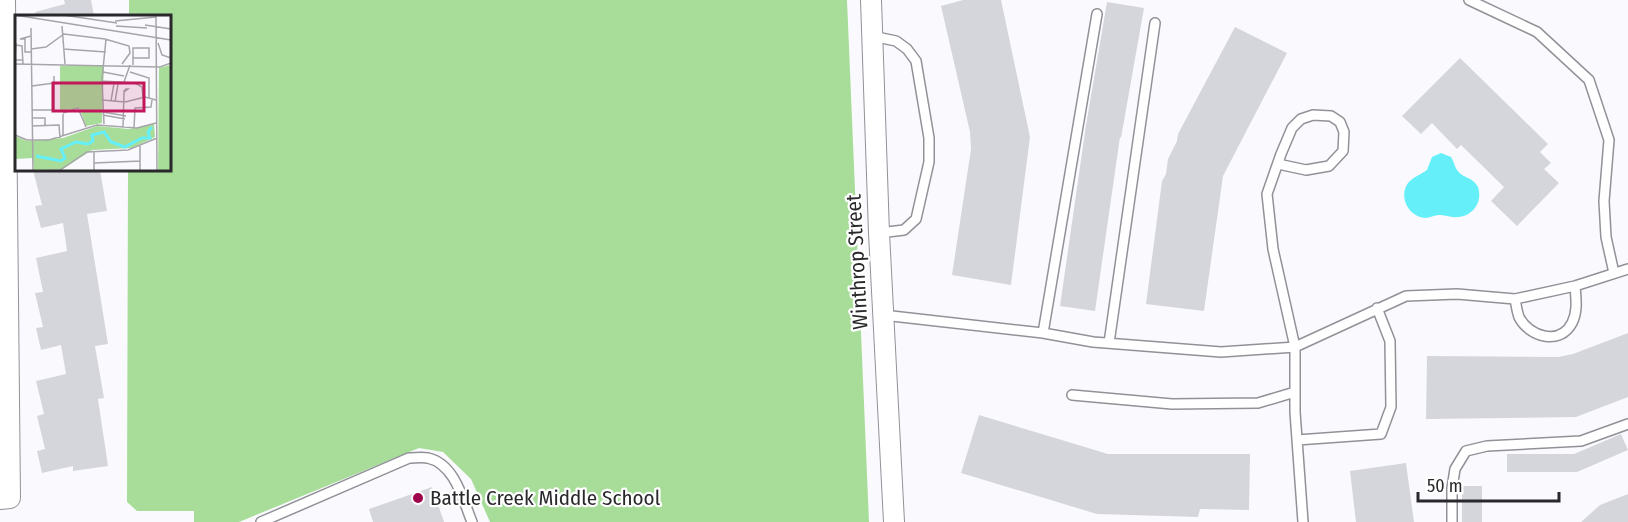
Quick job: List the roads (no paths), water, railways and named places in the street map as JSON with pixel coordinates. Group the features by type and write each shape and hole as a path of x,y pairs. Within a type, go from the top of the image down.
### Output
{"street":[{"name":"Winthrop Street","path":"871,0 879,233 894,522"},
{"path":"3,8 5,499"}],"lane":[{"path":"1469,0 1537,32 1588,80 1609,140 1604,201 1606,237 1614,273"},
{"path":"1043,333 1097,14"},
{"path":"1109,343 1155,22"},
{"path":"872,36 896,41 907,49 916,61 929,138 929,162 916,219 904,230 879,233"},
{"path":"1278,164 1306,170 1329,166 1343,151 1344,132 1340,122 1331,116 1313,115 1301,119 1292,128 1278,164 1267,194 1273,249 1294,347 1296,440 1303,522"},
{"path":"883,315 1043,333 1093,342 1221,352 1294,347 1406,296 1457,294 1515,299 1575,286 1628,269"},
{"path":"1515,299 1519,317 1529,331 1546,337 1563,333 1571,325 1577,302 1575,286"},
{"path":"1296,440 1381,434 1391,406 1390,341 1377,308"},
{"path":"1072,395 1172,404 1215,404 1258,403 1294,392"},
{"path":"1452,522 1452,488 1455,469 1466,451 1487,446 1581,441 1628,424"},
{"path":"261,522 409,458 427,458 440,463 454,479 472,522"}],"water":[{"path":"1441,153 1451,157 1459,173 1476,184 1479,193 1478,203 1472,211 1463,216 1419,217 1407,205 1405,188 1410,181 1427,170 1432,157"}],"place":[{"name":"Battle Creek Middle School","path":"418,498"}]}
